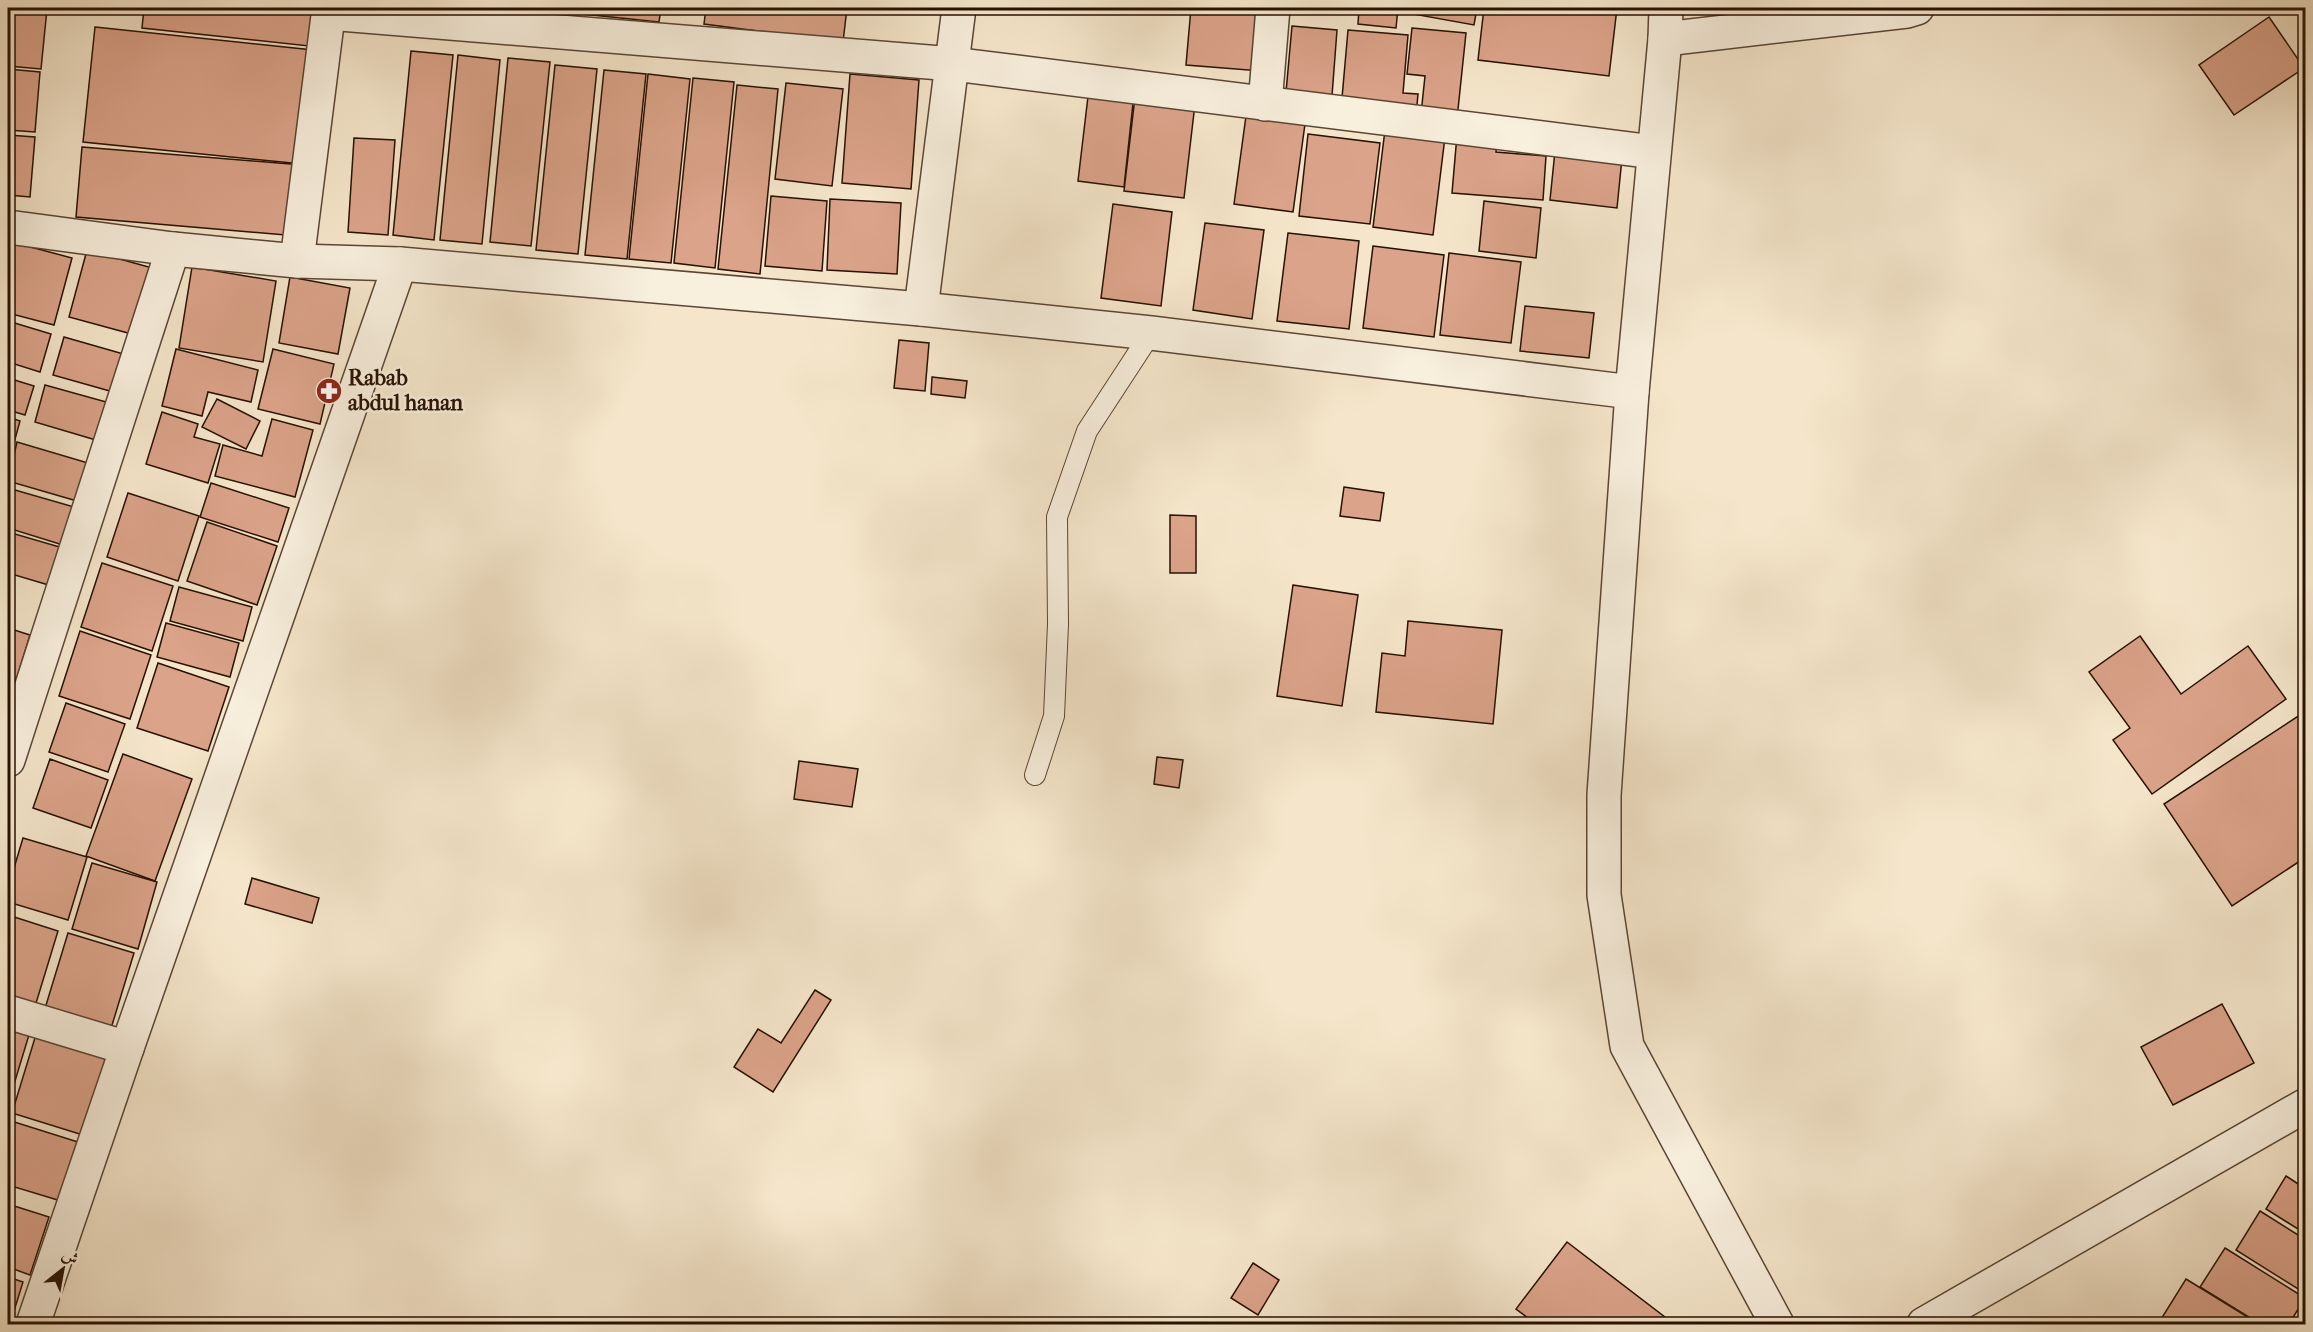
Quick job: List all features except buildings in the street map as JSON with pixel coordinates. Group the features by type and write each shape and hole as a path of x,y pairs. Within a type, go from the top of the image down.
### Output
{"street":[{"path":"921,309 959,8"},
{"path":"1266,104 1273,8"},
{"path":"1666,8 1632,392 1604,795 1604,895 1627,1046 1777,1324"},
{"path":"1665,39 1910,9"},
{"path":"297,261 329,10 952,64 1654,152"},
{"path":"8,227 173,249 297,261 400,264 921,309 1150,333 1632,392"},
{"path":"8,760 173,249"},
{"path":"33,1324 126,1048 400,264"},
{"path":"8,1012 126,1048"},
{"path":"1924,1324 2306,1105"}],"lane":[{"path":"1035,775 1054,716 1058,624 1057,517 1087,431 1150,333"}],"place":[{"name":"Rabab abdul hanan","path":"329,391"}]}
